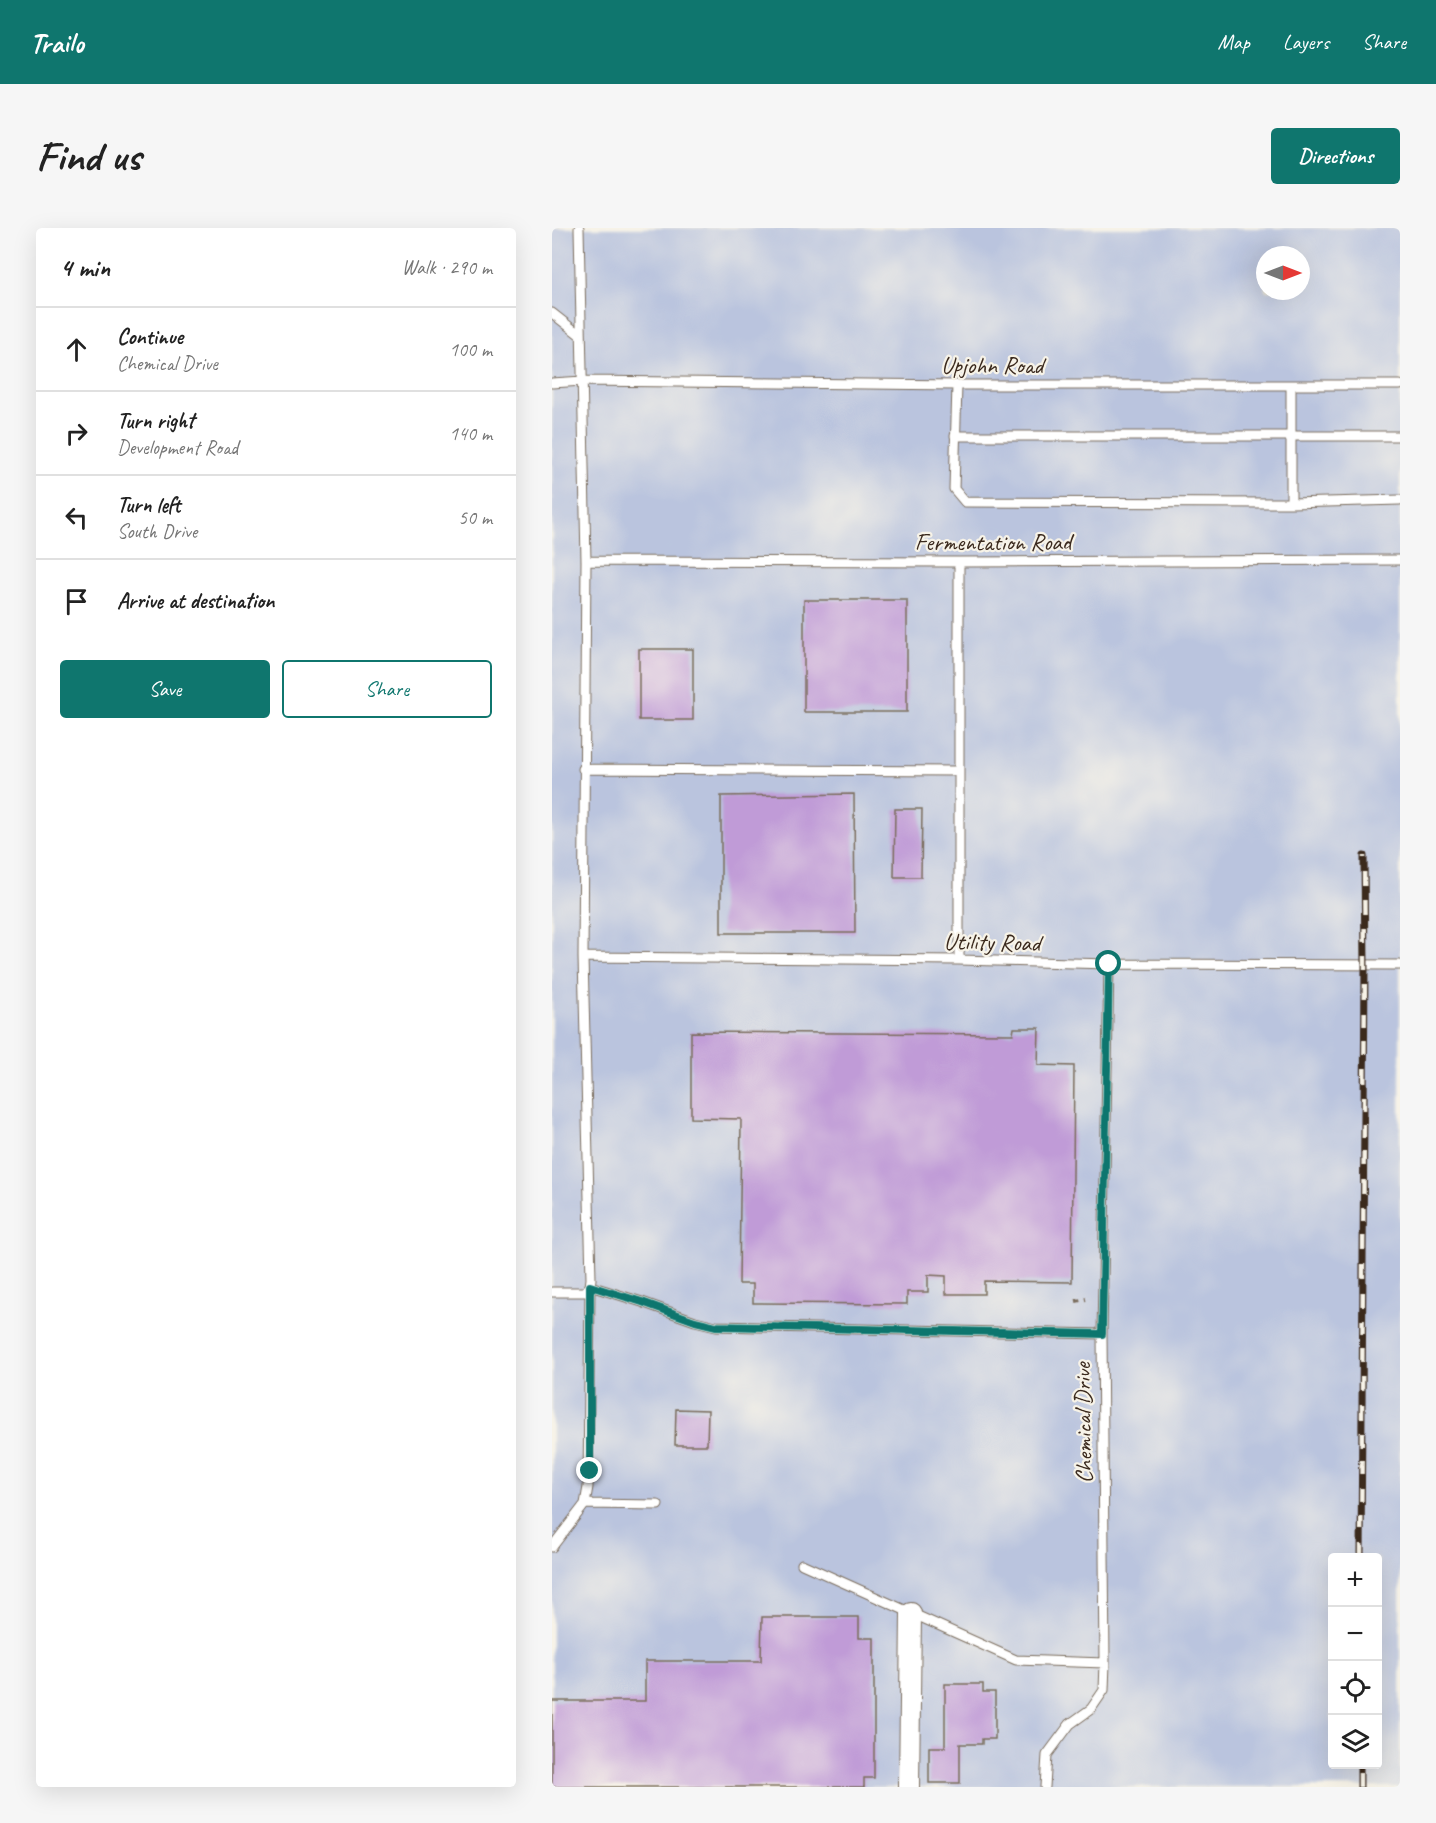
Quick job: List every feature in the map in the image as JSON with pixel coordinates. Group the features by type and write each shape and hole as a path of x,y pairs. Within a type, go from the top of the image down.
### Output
{"street":[{"path":"909,1787 911,1613"}],"lane":[{"path":"552,1547 585,1504 590,1471 590,1286 583,957 586,561 579,228"},
{"path":"552,313 580,335"},
{"name":"Upjohn Road","path":"552,383 583,381 957,385 1400,385"},
{"path":"957,385 954,489 965,502 1291,503 1400,500"},
{"path":"1291,385 1291,503"},
{"path":"955,436 1400,436"},
{"name":"Fermentation Road","path":"586,561 1400,560"},
{"path":"959,562 959,960"},
{"path":"583,769 959,771"},
{"name":"Utility Road","path":"583,957 959,960 1109,964 1400,965"},
{"name":"Chemical Drive","path":"1046,1787 1047,1755 1070,1724 1090,1709 1104,1690 1102,1334 1109,964"},
{"path":"552,1292 585,1292 590,1286"},
{"path":"590,1286 716,1326 1102,1334"},
{"path":"585,1504 658,1505"},
{"path":"802,1564 1016,1660 1105,1663"}],"shaded area":[{"path":"552,228 1400,228 1400,1787 552,1787"}],"building":[{"path":"804,600 907,600 907,712 804,712"},
{"path":"639,649 693,649 693,720 639,720"},
{"path":"854,794 855,933 721,933 721,796"},
{"path":"895,809 922,809 921,877 894,877"},
{"path":"1014,1028 1039,1028 1038,1065 1074,1066 1072,1282 984,1281 984,1294 946,1294 946,1276 928,1275 928,1292 907,1292 907,1304 753,1303 753,1284 739,1284 741,1119 691,1118 691,1032 1013,1034"},
{"path":"676,1409 708,1410 707,1445 675,1445"},
{"path":"762,1617 859,1617 859,1638 874,1638 874,1778 864,1778 864,1787 552,1787 552,1701 645,1701 645,1661 761,1661"},
{"path":"945,1684 983,1684 983,1692 995,1692 995,1739 982,1739 982,1744 960,1744 960,1783 929,1783 929,1747 945,1747"}],"railway":[{"path":"1361,1553 1364,856"},
{"path":"1360,1769 1360,1787"}],"route":[{"path":"590,1471 590,1286 716,1326 1102,1334 1109,964"}]}
